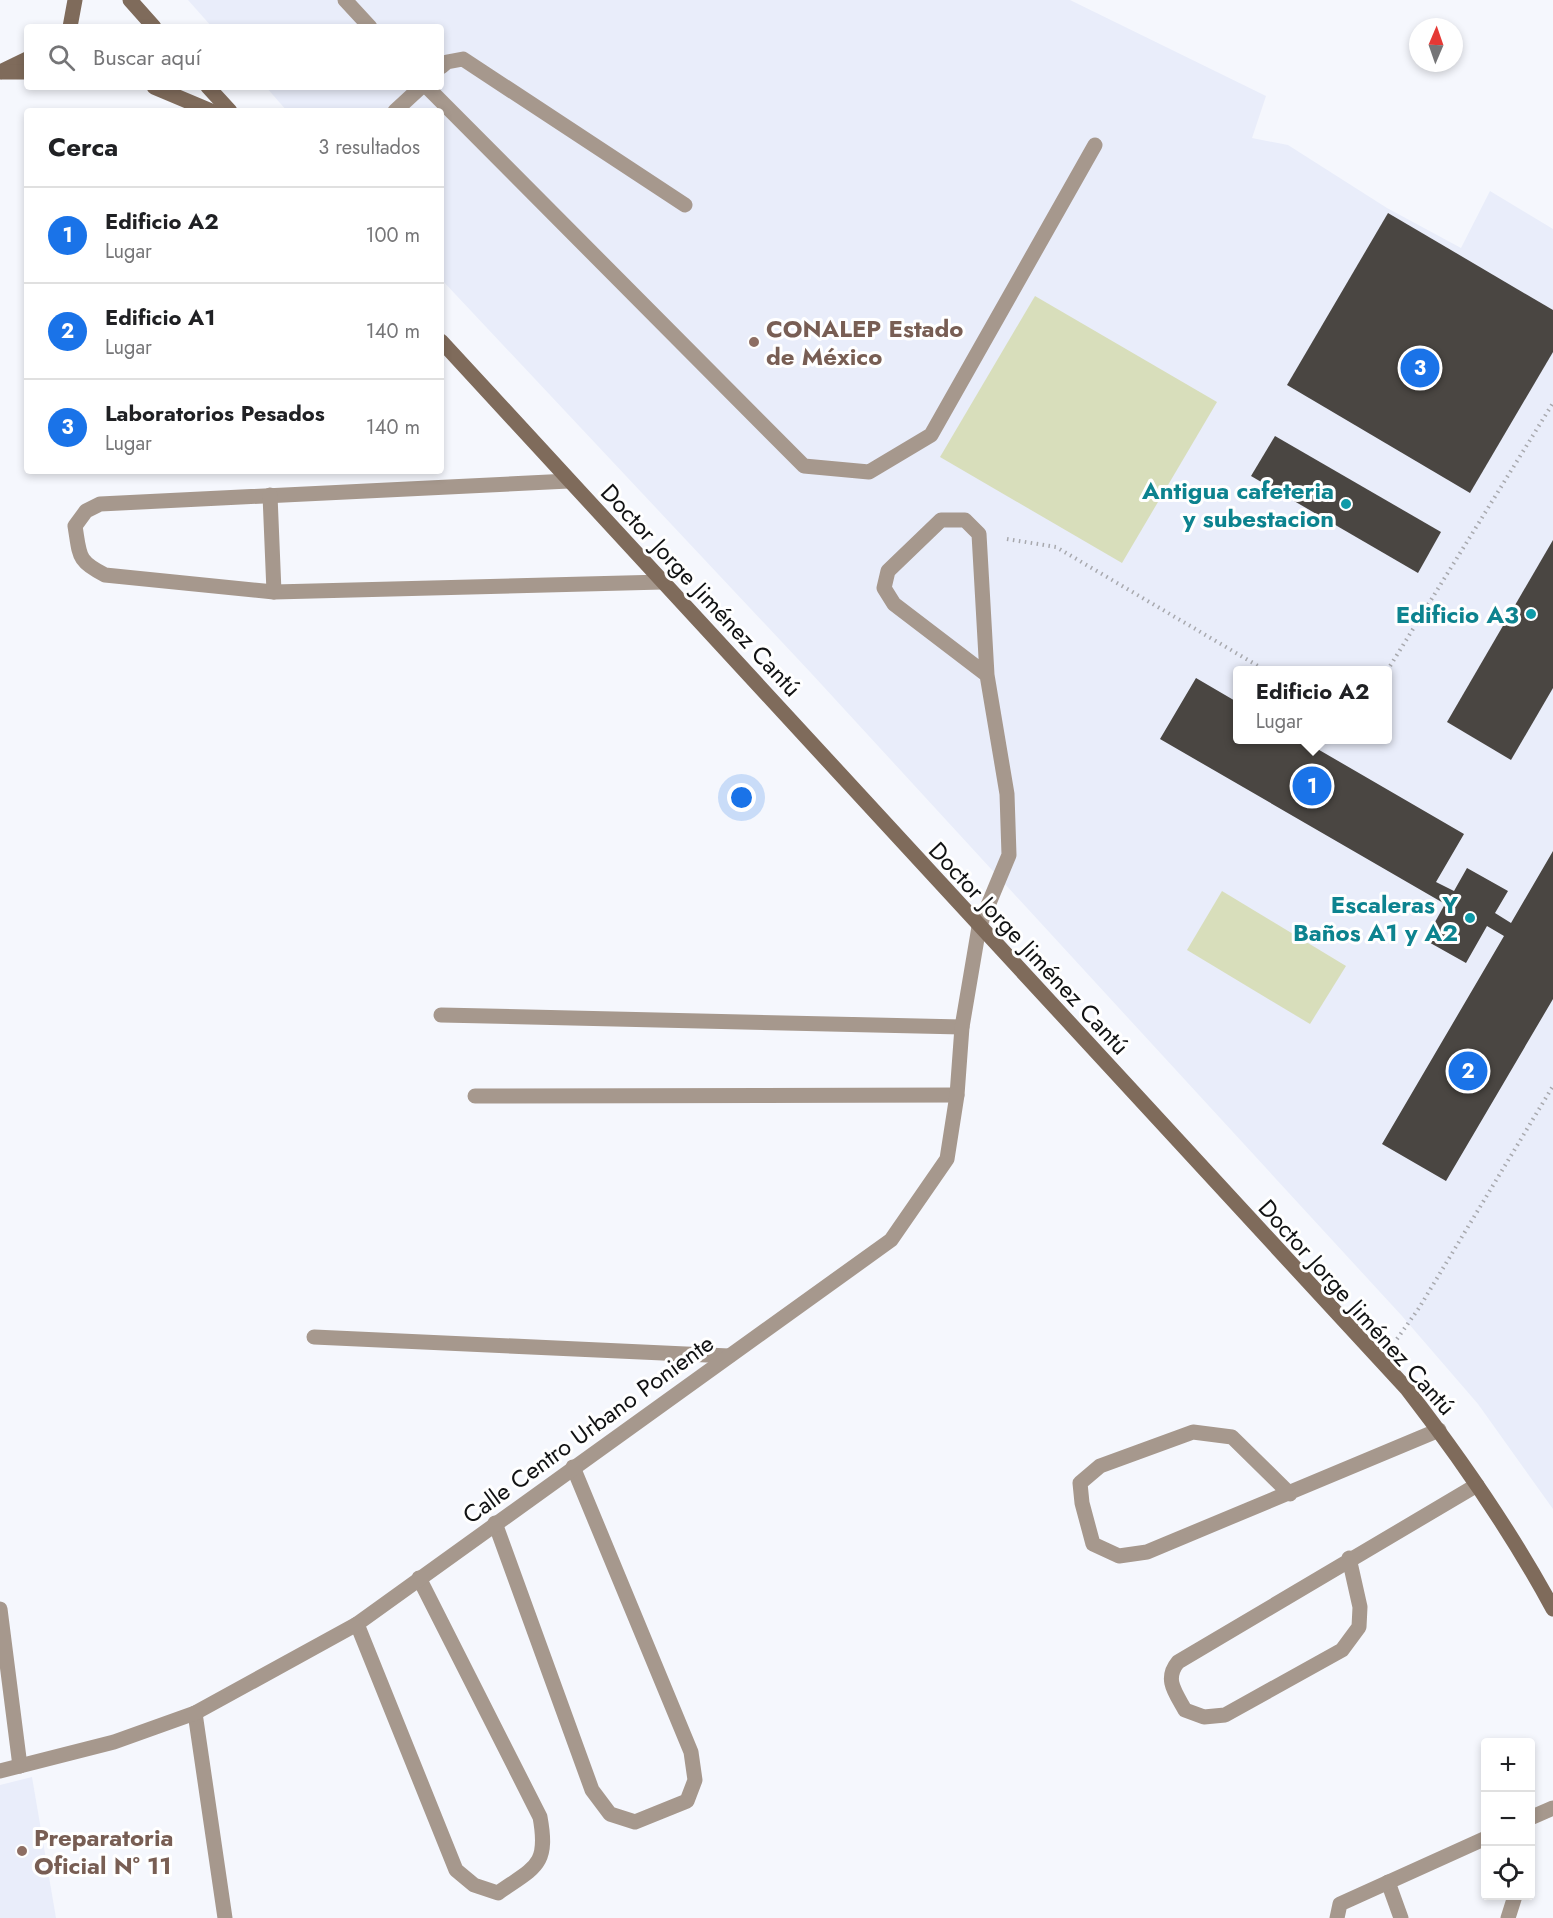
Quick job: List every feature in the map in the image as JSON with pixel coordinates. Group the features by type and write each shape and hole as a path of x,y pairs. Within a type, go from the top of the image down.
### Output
{"main road":[{"path":"71,24 75,0"},
{"path":"130,0 151,24"},
{"path":"0,72 24,60"},
{"path":"0,72 24,72"},
{"path":"161,90 204,108"},
{"path":"211,90 227,108"},
{"name":"Doctor Jorge Jiménez Cantú","path":"444,344 1407,1389 1439,1430 1521,1550 1553,1609"}],"street":[{"path":"345,0 367,24"},
{"path":"444,64 463,59 685,205"},
{"path":"398,108 418,90"},
{"path":"430,90 804,466 869,472 932,435 1095,145"},
{"path":"569,481 100,504 86,511 75,526 79,553 85,565 105,575 274,592 663,582"},
{"path":"270,495 274,592"},
{"path":"979,534 964,520 942,520 888,571 884,588 894,603 987,675"},
{"name":"Calle Centro Urbano Poniente","path":"0,1771 114,1742 195,1713 357,1624 891,1240 947,1159 957,1095 962,1028 979,927 1009,855 1007,794 987,675 979,534"},
{"path":"441,1015 962,1028"},
{"path":"475,1096 957,1095"},
{"path":"314,1337 729,1356"},
{"path":"1290,1494 1232,1437 1193,1432 1100,1466 1080,1483 1082,1503 1093,1544 1119,1556 1147,1551 1290,1494 1439,1430"},
{"path":"495,1523 592,1790 610,1814 635,1822 687,1801 695,1780 691,1752 573,1467"},
{"path":"1350,1558 1360,1607 1359,1627 1342,1650 1225,1715 1204,1717 1185,1710 1169,1681 1170,1671 1178,1662 1350,1558 1476,1485"},
{"path":"357,1624 456,1870 474,1886 498,1893 538,1865 545,1842 540,1817 419,1578"},
{"path":"0,1609 6,1702 20,1766"},
{"path":"195,1713 225,1918"},
{"path":"1535,1816 1553,1808"},
{"path":"1337,1918 1340,1904 1481,1840"},
{"path":"1388,1882 1401,1918"},
{"path":"1508,1918 1514,1900"}],"path":[{"path":"1390,666 1553,403"},
{"path":"979,534 1056,548 1258,666"},
{"path":"1381,1362 1419,1308 1553,1086"}],"shaded area":[{"path":"188,0 1070,0 1266,96 1252,138 1288,145 1387,208 1461,248 1490,191 1553,229 1553,1509 1478,1404 1402,1316 811,673 444,282 444,108 284,108 269,90 444,90 444,24 209,24"},
{"name":"Preparatoria Oficial N° 11","path":"32,1777 56,1918 0,1918 0,1785"}],"green space":[{"path":"1035,296 1217,402 1122,563 940,457"},
{"path":"1222,891 1346,966 1310,1024 1187,950"}],"building":[{"path":"1388,213 1553,310 1553,352 1470,493 1287,385"},
{"name":"Antigua cafeteria y subestacion","path":"1275,436 1441,532 1418,573 1251,476"},
{"name":"Edificio A3","path":"1553,540 1553,688 1511,760 1447,722"},
{"path":"1196,678 1233,700 1233,744 1309,744 1464,834 1436,882 1454,891 1467,868 1508,891 1495,913 1511,923 1553,851 1553,999 1446,1181 1382,1144 1504,936 1487,926 1466,963 1425,940 1445,904 1160,739"}],"place":[{"name":"CONALEP Estado de México","path":"754,342"},
{"name":"Laboratorios Pesados","path":"1420,368"},
{"name":"Antigua cafeteria y subestacion","path":"1346,504"},
{"name":"Edificio A3","path":"1531,614"},
{"name":"Edificio A2","path":"1312,786"},
{"name":"Escaleras Y Baños A1 y A2","path":"1470,918"},
{"name":"Edificio A1","path":"1468,1071"},
{"name":"Preparatoria Oficial N° 11","path":"22,1851"}]}
